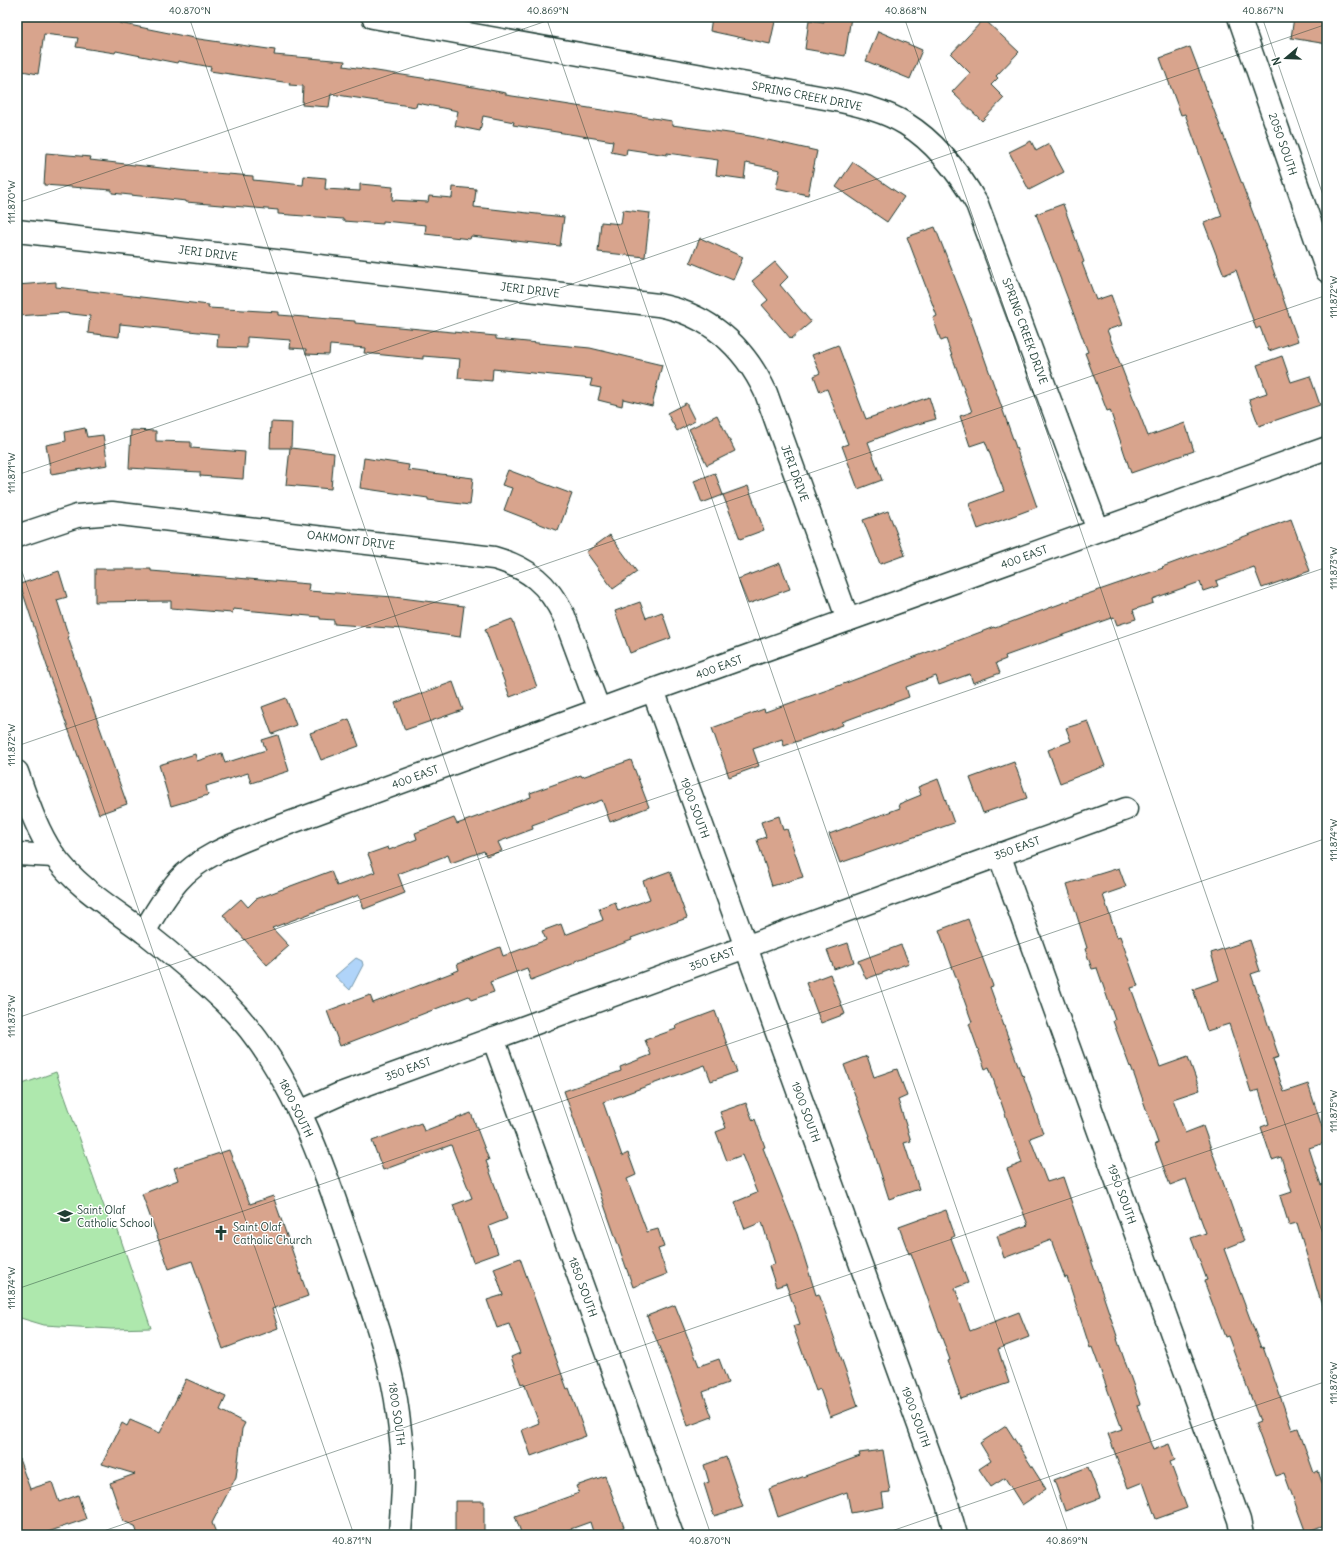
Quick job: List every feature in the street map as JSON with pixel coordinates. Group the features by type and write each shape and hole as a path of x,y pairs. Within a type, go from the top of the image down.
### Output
{"street":[{"name":"SPRING CREEK DRIVE","path":"373,17 836,100 860,105 884,113 906,124 926,139 946,158 963,180 977,204 1098,530"},
{"name":"2050 SOUTH","path":"1239,17 1327,271"},
{"name":"JERI DRIVE","path":"17,231 658,305 688,313 708,324 732,341 757,374 766,393 848,620"},
{"name":"400 EAST","path":"144,932 178,881 196,865 217,853 262,833 653,690 1327,448"},
{"name":"OAKMONT DRIVE","path":"17,536 77,516 112,513 479,555 509,562 536,578 547,589 556,602 564,616 599,710"},
{"name":"1900 SOUTH","path":"653,690 946,1500 956,1535"},
{"name":"1800 SOUTH","path":"17,772 22,806 54,856 88,891 144,932 179,961 226,1004 249,1030 269,1057 300,1112 334,1198 380,1335 390,1373 398,1413 403,1468 400,1535"},
{"name":"350 EAST","path":"300,1112 340,1094 1126,809"},
{"path":"17,854 54,856"},
{"name":"1950 SOUTH","path":"999,854 1239,1520 1242,1535"},
{"name":"1850 SOUTH","path":"494,1038 672,1535"}],"green space":[{"path":"56,1072 112,1229 117,1228 151,1328 112,1329 44,1325 17,1317 17,1086"}],"water":[{"path":"356,958 362,961 363,965 350,990 335,976"}],"building":[{"path":"17,17 37,17 61,21 61,17 96,17 120,20 119,23 199,39 275,50 274,55 345,61 344,66 435,80 506,93 506,95 672,121 672,125 750,136 817,151 808,195 776,188 780,170 746,163 744,179 716,175 718,160 627,149 626,155 611,152 613,141 513,125 514,122 483,116 480,131 455,126 458,111 417,103 416,107 331,94 329,107 302,105 303,86 289,85 290,83 210,71 211,67 178,61 177,63 116,51 115,53 76,47 78,38 44,34 38,74 17,70"},
{"path":"712,17 776,17 770,44 710,31"},
{"path":"824,17 851,17 845,56 805,49 809,20 824,22"},
{"path":"1294,17 1327,17 1327,44 1291,38"},
{"path":"984,19 1019,52 996,76 998,78 991,85 1004,98 982,121 952,92 970,73 951,54"},
{"path":"878,31 922,50 910,79 866,61"},
{"path":"1190,47 1270,258 1298,341 1269,351 1260,327 1256,329 1236,270 1224,275 1204,223 1222,216 1185,114 1181,115 1160,58"},
{"path":"1031,141 1036,151 1049,144 1064,172 1029,190 1009,152"},
{"path":"46,153 91,157 90,160 188,171 253,176 253,180 303,185 304,176 326,178 325,189 360,191 360,184 393,187 392,200 428,202 429,196 452,198 453,187 476,189 474,207 564,217 560,246 471,236 470,239 425,234 426,225 383,221 383,224 343,221 343,219 278,214 278,210 186,202 112,193 112,190 44,185"},
{"path":"853,162 904,197 887,222 836,187"},
{"path":"1063,204 1084,262 1082,263 1096,300 1111,295 1122,325 1107,330 1148,436 1185,423 1194,451 1131,473 1110,410 1107,411 1085,353 1088,352 1036,214"},
{"path":"623,210 650,213 645,257 598,252 601,222 621,224"},
{"path":"935,227 966,306 1037,507 978,529 969,504 1004,491 985,441 970,446 960,416 972,412 946,339 941,341 933,318 937,316 907,237"},
{"path":"700,238 743,257 733,280 690,262"},
{"path":"775,262 788,277 780,285 811,322 791,339 762,305 768,300 752,281"},
{"path":"56,282 56,287 209,305 208,308 279,312 279,315 355,321 355,323 496,336 496,339 590,348 662,365 652,406 623,399 622,406 598,400 601,388 590,386 592,379 493,369 492,381 458,378 460,359 423,356 423,359 364,353 365,348 330,345 329,355 306,354 306,349 290,348 291,340 247,337 247,348 217,347 218,334 120,324 119,337 88,333 90,316 63,313 17,316 17,285"},
{"path":"838,345 866,419 929,397 936,419 904,428 868,442 882,480 858,489 842,446 848,444 827,389 820,392 814,376 820,373 812,355"},
{"path":"1282,356 1291,382 1310,376 1320,405 1259,426 1249,399 1267,393 1257,365"},
{"path":"686,403 695,421 677,431 667,413"},
{"path":"717,415 735,451 707,465 689,429"},
{"path":"271,422 292,423 291,448 334,453 331,489 286,485 290,448 270,448"},
{"path":"85,428 87,437 103,435 108,465 51,474 46,445 66,441 65,432"},
{"path":"131,430 156,431 156,441 191,442 191,448 245,452 243,479 200,476 200,472 129,468"},
{"path":"364,458 409,465 408,470 473,478 470,505 428,500 428,498 360,488"},
{"path":"508,470 572,494 558,531 504,510 512,488 502,485"},
{"path":"715,473 723,495 702,503 694,481"},
{"path":"748,486 764,530 740,539 723,495"},
{"path":"888,511 905,555 880,564 863,520"},
{"path":"1291,519 1310,571 1262,588 1254,567 1216,581 1218,586 1203,591 1200,582 1152,599 1153,603 1133,610 1136,619 1117,625 1114,617 1005,656 1006,659 996,663 1000,673 973,683 970,674 939,685 936,676 906,687 909,697 842,722 843,725 784,746 782,739 753,749 759,766 729,777 712,728 764,709 765,712 830,689 994,627 995,628 1163,568 1162,567"},
{"path":"610,535 637,572 613,589 586,552"},
{"path":"780,563 790,589 748,604 738,579"},
{"path":"95,569 151,569 151,571 309,584 308,591 394,597 464,606 460,637 403,629 334,624 334,620 320,619 320,617 233,609 232,613 171,608 171,601 95,602"},
{"path":"59,571 67,597 57,600 69,637 68,638 127,804 99,814 47,670 48,669 20,584"},
{"path":"640,602 646,618 662,612 671,638 630,653 615,611"},
{"path":"512,619 537,687 510,697 485,629"},
{"path":"453,682 463,710 405,730 395,703"},
{"path":"286,698 296,725 272,734 262,707"},
{"path":"349,719 359,746 321,760 310,733"},
{"path":"1088,721 1105,766 1060,783 1048,750 1071,741 1066,728"},
{"path":"278,735 289,771 251,783 248,773 206,786 208,795 171,806 159,765 195,754 197,761 222,753 225,763 266,750 262,740"},
{"path":"631,760 649,807 610,822 602,800 532,825 533,829 498,842 502,851 486,856 484,851 451,863 448,855 398,874 405,893 364,909 359,895 272,928 289,946 267,965 223,915 241,899 248,907 256,899 331,871 337,886 375,872 368,854 388,847 389,850 417,839 415,833 454,818 457,824 531,797 530,793 581,775 582,777"},
{"path":"1014,762 1027,798 983,813 970,778"},
{"path":"938,779 954,823 840,863 829,834 900,808 899,804 921,795 918,787"},
{"path":"779,816 783,830 787,829 803,877 772,886 757,840 766,837 761,822"},
{"path":"1119,868 1126,887 1103,895 1117,937 1120,936 1138,986 1131,988 1160,1067 1188,1057 1200,1090 1173,1099 1185,1133 1203,1126 1244,1241 1224,1249 1261,1348 1263,1347 1292,1430 1298,1428 1314,1473 1318,1471 1327,1496 1327,1525 1306,1533 1284,1473 1275,1476 1255,1423 1260,1421 1228,1336 1225,1337 1204,1281 1207,1280 1191,1238 1206,1233 1186,1179 1170,1185 1155,1144 1158,1143 1131,1066 1130,1067 1113,1021 1115,1020 1097,968 1092,969 1085,949 1087,948 1067,884"},
{"path":"670,871 687,918 631,938 632,940 575,961 575,963 531,980 527,968 490,982 494,992 471,1000 469,996 340,1046 327,1011 370,995 373,1003 459,970 457,964 500,947 503,956 546,940 542,931 561,924 565,935 603,920 599,908 615,902 618,911 650,899 643,881"},
{"path":"968,919 993,986 990,987 1043,1133 1030,1138 1047,1182 1063,1177 1140,1404 1137,1405 1153,1450 1169,1444 1175,1460 1170,1462 1187,1508 1156,1519 1143,1482 1128,1488 1108,1434 1122,1429 1092,1347 1090,1348 1067,1277 1065,1278 1051,1240 1004,1258 997,1236 1028,1225 1007,1169 1022,1163 989,1067 985,1069 969,1024 972,1022 939,930"},
{"path":"1250,940 1260,971 1251,974 1279,1057 1273,1059 1284,1092 1308,1084 1327,1142 1309,1148 1321,1185 1327,1183 1327,1308 1323,1309 1297,1223 1289,1225 1280,1196 1292,1192 1281,1157 1272,1160 1261,1127 1269,1124 1259,1090 1251,1092 1229,1024 1207,1031 1193,989 1219,980 1211,953"},
{"path":"848,943 854,962 834,969 827,950"},
{"path":"901,945 909,963 866,979 858,961"},
{"path":"830,974 845,1014 821,1023 806,983"},
{"path":"715,1011 737,1072 711,1081 705,1065 603,1102 622,1156 628,1153 636,1175 627,1179 647,1232 658,1229 664,1247 658,1249 667,1274 633,1287 564,1091 621,1071 620,1067 651,1055 645,1040 676,1029 675,1026"},
{"path":"867,1056 874,1077 897,1069 907,1096 898,1100 911,1141 904,1143 919,1189 889,1199 870,1136 844,1065"},
{"path":"746,1103 753,1121 755,1119 765,1147 763,1148 797,1234 816,1295 819,1294 858,1406 830,1417 820,1389 816,1391 793,1326 800,1324 786,1284 776,1287 769,1266 775,1264 762,1222 745,1229 735,1202 757,1193 742,1155 727,1161 716,1132 726,1128 720,1112"},
{"path":"471,1113 489,1160 486,1161 507,1219 489,1226 498,1253 473,1262 453,1205 472,1198 451,1145 383,1170 372,1141 421,1123 424,1131"},
{"name":"Saint Olaf Catholic Church","path":"229,1150 250,1204 273,1196 308,1296 272,1309 278,1328 223,1349 192,1261 169,1269 142,1194 178,1180 174,1168"},
{"path":"946,1210 955,1236 951,1238 968,1283 955,1288 970,1331 1019,1312 1029,1337 998,1349 1009,1383 961,1399 948,1361 950,1360 911,1253 909,1254 899,1227"},
{"path":"520,1258 567,1389 569,1388 586,1436 531,1456 522,1430 539,1423 524,1383 521,1384 511,1357 520,1353 509,1324 497,1328 487,1300 503,1295 494,1268"},
{"path":"675,1305 699,1366 719,1359 728,1383 703,1392 712,1417 688,1426 647,1316"},
{"path":"186,1379 226,1397 220,1410 245,1423 242,1429 236,1477 212,1523 217,1535 138,1535 135,1526 123,1521 110,1483 135,1474 102,1464 122,1423 127,1426 130,1420 160,1433"},
{"path":"1006,1426 1046,1489 1022,1505 1005,1478 991,1487 979,1469 991,1461 980,1443"},
{"path":"883,1450 890,1492 882,1493 884,1507 851,1513 847,1492 778,1517 769,1489 860,1456 859,1453"},
{"path":"726,1457 743,1507 714,1516 704,1484 709,1482 704,1465"},
{"path":"17,1459 19,1459 30,1489 52,1482 59,1502 78,1495 86,1519 39,1535 17,1535"},
{"path":"1088,1467 1100,1498 1065,1511 1054,1480"},
{"path":"605,1476 624,1527 603,1535 594,1535 590,1522 554,1535 522,1535 515,1516 579,1493 576,1486"},
{"path":"455,1501 484,1501 484,1535 455,1535"}],"place":[{"name":"Saint Olaf Catholic School","path":"65,1216"},
{"name":"Saint Olaf Catholic Church","path":"221,1233"}]}
